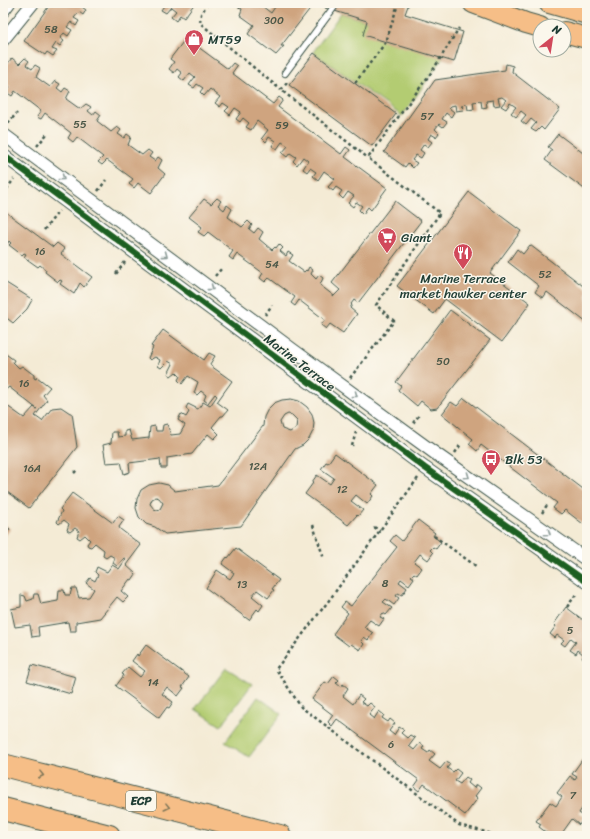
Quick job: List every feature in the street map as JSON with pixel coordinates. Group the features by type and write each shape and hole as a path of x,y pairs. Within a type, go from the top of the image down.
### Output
{"highway":[{"name":"ECP","path":"3,765 280,836"},
{"path":"3,809 109,836"}],"main road":[{"path":"473,3 532,24"},
{"path":"549,3 587,14"},
{"path":"572,34 587,38"}],"street":[{"path":"3,11 9,3"},
{"path":"3,40 33,3"},
{"name":"Marine Terrace","path":"5,130 292,349 436,454 587,560"},
{"name":"Marine Terrace","path":"3,155 419,464 587,582"}],"lane":[{"path":"285,73 337,3"}],"path":[{"path":"208,3 201,14 200,23 281,90 440,213 376,305 394,321 348,380"},
{"path":"355,84 386,42 397,7"},
{"path":"368,158 433,70 460,28"},
{"path":"281,90 290,78"},
{"path":"5,130 17,113"},
{"path":"36,148 47,134"},
{"path":"3,194 16,177"},
{"path":"96,194 106,180"},
{"path":"44,230 59,211"},
{"path":"116,274 125,262"},
{"path":"263,317 272,305"},
{"path":"412,425 420,414"},
{"path":"352,446 356,431"},
{"path":"453,455 462,444"},
{"path":"74,473 78,469"},
{"path":"419,478 276,670 301,707 452,820 459,825 500,836"},
{"path":"539,517 547,505"},
{"path":"314,525 324,559"},
{"path":"374,527 380,531"},
{"path":"434,536 476,566"},
{"path":"567,607 577,593"}],"green space":[{"path":"341,13 367,21 443,58 402,116 313,52"},
{"path":"226,668 252,684 221,726 195,709"},
{"path":"258,697 282,714 249,757 225,742"}],"building":[{"path":"51,3 85,3 82,7 86,10 83,15 79,12 74,18 79,21 76,26 71,22 67,27 72,30 68,36 64,33 60,38 64,41 60,46 56,43 52,49 57,51 53,56 47,52 45,55 24,41"},
{"path":"166,3 195,3 184,18 180,15 176,21 171,17 176,11 171,7 166,13 161,10"},
{"path":"239,3 258,3 271,13 275,7 270,3 313,3 281,46 284,46 276,55 248,34 254,25 240,15 242,9 237,6"},
{"path":"327,3 409,3 405,14 463,32 454,62 363,35 367,21 325,8"},
{"path":"186,38 228,69 233,63 237,66 232,73 273,104 279,97 283,100 278,107 341,154 346,147 350,150 345,157 387,188 371,210 368,207 363,214 359,210 362,206 356,202 353,207 348,203 354,196 348,192 343,199 339,195 342,191 336,187 333,191 328,187 335,179 324,171 318,180 313,176 316,172 310,168 307,172 303,169 308,161 303,157 297,165 293,161 296,157 290,153 287,157 282,153 288,146 282,142 277,149 272,146 275,141 269,137 266,142 262,138 268,130 257,121 251,130 246,127 249,123 243,118 240,122 236,119 241,112 235,108 230,115 225,111 229,107 223,103 220,107 215,103 220,97 210,89 204,96 200,92 203,88 197,84 194,88 189,85 195,77 190,73 184,81 179,77 182,73 177,69 174,73 169,69 174,62 170,59"},
{"path":"314,53 396,114 372,146 289,85"},
{"path":"12,58 19,64 25,58 29,61 26,65 32,69 35,65 40,68 36,77 50,87 55,81 60,84 57,88 62,92 65,88 70,91 66,99 80,109 86,104 91,107 88,111 93,115 96,111 101,115 97,121 111,132 117,127 121,130 118,134 124,138 127,134 131,137 128,145 142,155 148,150 152,153 149,157 155,161 158,157 162,160 158,168 165,174 151,193 138,183 134,188 129,184 133,179 107,160 102,165 98,162 103,157 77,137 73,142 68,138 71,133 45,113 41,119 37,117 41,111 15,91 12,96 6,92 10,87 3,82 3,69"},
{"path":"506,64 513,66 512,72 560,109 544,130 541,127 536,132 531,129 536,123 531,119 526,125 521,121 526,115 521,111 516,117 511,113 516,107 510,103 506,109 501,106 506,100 502,97 498,98 500,105 494,106 493,100 486,101 487,107 482,108 481,101 473,102 474,109 468,110 467,104 462,105 463,110 456,111 455,105 451,106 449,108 454,112 451,117 446,113 442,119 447,122 443,127 439,124 435,129 439,133 436,137 431,134 428,139 432,142 428,147 424,144 420,150 424,153 421,158 416,155 412,160 417,163 413,168 408,163 405,167 384,152 435,80 505,70"},
{"path":"558,134 587,156 587,191 545,160 552,150 548,147"},
{"path":"469,192 521,231 490,273 530,303 502,342 445,299 434,314 397,286"},
{"path":"217,198 221,201 218,205 224,210 227,205 232,209 228,217 242,227 248,221 252,225 249,229 254,233 258,228 263,232 259,239 272,250 279,244 283,248 280,251 286,256 288,252 293,255 289,261 304,272 306,270 307,271 309,267 313,270 311,274 316,279 319,275 323,278 320,285 334,296 340,290 332,283 395,201 421,221 358,303 354,300 351,304 352,305 350,308 357,314 343,333 330,324 326,329 321,325 325,320 299,300 295,306 291,303 295,297 269,278 265,282 260,278 263,273 237,254 233,260 229,257 233,251 208,232 204,236 198,232 202,227 189,217 204,199 211,204"},
{"path":"3,210 53,247 57,243 65,249 61,254 92,277 84,287 80,283 74,294 60,284 62,281 60,280 58,282 45,272 46,270 40,265 38,267 24,257 26,254 24,253 22,255 9,245 11,243 9,241 7,244 3,241"},
{"path":"530,245 587,289 587,323 547,292 543,298 535,292 539,286 508,262 517,249 523,254"},
{"path":"3,281 32,300 27,309 13,323 3,315"},
{"path":"450,310 490,340 437,408 431,409 421,401 417,406 398,390 401,386 396,382"},
{"path":"163,330 204,360 209,353 215,356 210,364 211,366 232,381 217,402 228,410 212,427 219,434 214,439 208,434 192,454 167,458 167,468 161,468 160,459 129,463 130,472 124,474 121,462 106,463 103,445 111,443 112,432 117,432 118,437 125,436 125,431 129,430 132,440 149,438 150,427 155,426 156,431 162,431 163,425 167,424 171,435 180,434 185,425 178,420 181,414 186,417 189,412 186,408 188,404 198,409 203,402 210,406 217,396 215,394 208,403 204,400 206,395 201,391 197,395 194,393 198,382 188,376 182,384 178,380 180,376 176,372 171,376 168,374 173,364 168,361 161,368 158,366 160,360 155,357 150,360 148,358 153,347 151,346"},
{"path":"3,352 14,360 13,362 19,368 22,366 34,375 34,378 36,379 37,377 50,387 43,395 47,400 35,416 42,421 52,408 61,407 72,413 77,447 29,508 3,489 3,403 24,418 34,407 37,409 9,387 4,391 3,390"},
{"path":"464,398 587,492 587,527 565,510 561,514 553,508 557,503 481,445 477,451 469,444 473,439 442,414 451,402 457,406"},
{"path":"291,399 299,401 307,407 312,414 314,423 313,431 309,439 303,445 295,449 241,526 165,534 155,527 146,524 139,517 136,508 137,499 141,490 149,485 159,483 168,485 175,491 218,485 263,426 264,417 268,409 274,403","holes":["288,414 292,415 297,420 296,428 290,432 282,429 280,422 284,416","156,497 163,503 160,509 157,510 150,504 152,499"]},
{"path":"335,453 378,485 371,494 373,496 367,504 356,495 351,501 363,510 348,525 305,494 317,475 330,484 334,478 321,469 326,462 328,463"},
{"path":"72,493 113,523 118,516 124,520 119,527 120,529 141,545 126,565 136,574 121,591 128,597 123,602 117,597 100,618 76,622 76,631 70,631 68,622 38,627 39,636 32,637 30,625 15,627 11,609 21,607 21,595 25,596 27,601 33,599 34,594 38,594 41,604 58,601 59,590 64,590 65,595 70,595 72,588 76,588 79,598 89,597 94,589 86,583 90,578 95,581 98,575 95,572 97,567 107,572 112,565 119,569 126,559 124,558 117,566 113,563 115,558 110,555 106,558 103,556 104,550 95,543 91,547 88,546 87,544 90,540 85,535 80,539 77,537 79,531 75,528 70,532 67,530 69,524 64,520 59,524 57,522 62,511 60,509"},
{"path":"418,520 435,533 433,536 441,542 436,549 433,547 430,550 433,553 428,560 420,554 414,562 422,568 417,575 414,573 411,576 414,578 409,585 401,579 399,582 407,588 402,595 398,593 396,596 399,598 394,605 386,599 383,602 392,608 386,615 383,613 380,617 384,619 379,626 370,620 364,627 373,633 368,640 364,637 361,641 364,644 360,650 351,644 349,646 333,634 348,613 341,607 345,602 351,606 397,547 390,541 395,535 402,541"},
{"path":"3,523 10,529 3,539"},
{"path":"236,548 279,580 272,589 274,590 268,598 257,590 252,596 263,605 259,611 257,609 249,620 206,588 217,570 230,579 234,573 222,564"},
{"path":"566,607 587,623 586,661 582,658 584,655 578,650 576,654 570,650 576,642 571,638 565,646 561,643 564,640 557,635 555,638 550,634 556,626 554,624"},
{"path":"146,645 189,677 178,696 167,687 162,694 173,702 169,708 167,707 159,718 116,686 124,675 122,674 128,667 140,677 145,671 132,661 137,654 138,656"},
{"path":"32,665 76,677 71,694 27,681"},
{"path":"334,676 339,680 336,683 341,687 343,684 348,688 343,696 353,704 359,695 364,699 361,702 367,706 370,703 375,707 369,715 374,719 379,711 384,715 382,718 388,722 390,719 395,723 389,731 394,735 399,727 404,730 401,733 407,738 410,735 415,738 409,746 414,750 420,743 424,746 422,749 428,753 430,750 435,754 429,761 440,769 446,762 450,764 447,768 453,772 456,769 461,773 455,781 460,784 466,777 470,780 468,783 474,788 476,784 481,788 475,796 478,798 465,815 424,784 419,791 414,787 419,780 337,719 332,726 328,722 333,715 312,699 325,682 328,684"},
{"path":"584,757 587,760 587,801 579,813 585,817 579,825 572,819 560,836 551,836 539,827 541,824 536,821 550,802 556,806 562,797 557,793 570,776 575,780 577,777 572,774"}],"cycle path":[{"path":"3,155 425,468 587,582"}],"place":[{"name":"MT59","path":"194,56"},
{"name":"Giant","path":"387,254"},
{"name":"Marine Terrace market hawker center","path":"463,270"},
{"name":"Blk 53","path":"491,476"}]}
